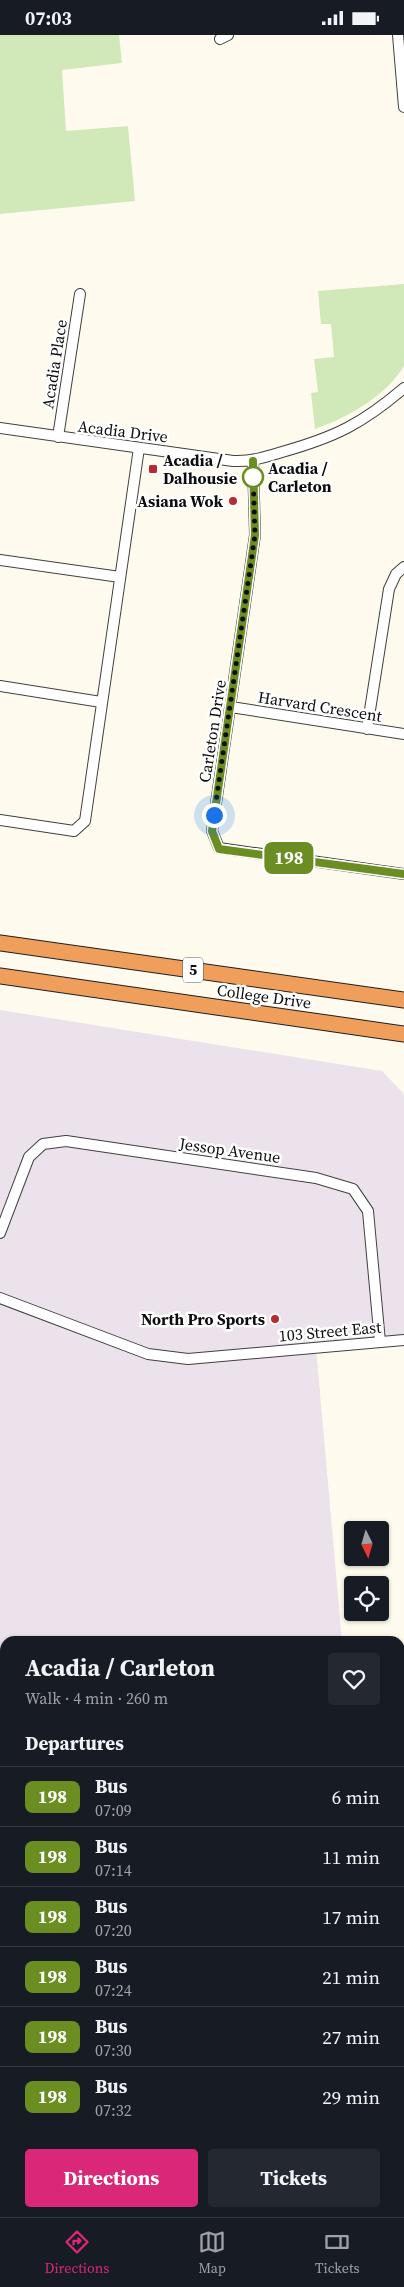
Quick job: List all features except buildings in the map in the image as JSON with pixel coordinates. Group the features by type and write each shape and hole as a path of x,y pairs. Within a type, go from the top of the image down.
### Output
{"highway":[{"name":"College Drive","path":"0,943 404,1002"},
{"name":"College Drive","path":"0,976 404,1034"}],"street":[{"path":"398,35 403,75 404,107"},
{"name":"Acadia Place","path":"58,437 80,294"},
{"name":"Acadia Drive","path":"0,428 236,461 253,461 338,434 356,424 404,388"},
{"path":"0,819 74,831 85,821 139,448"},
{"name":"Carleton Drive","path":"253,461 255,535 212,831 219,849 404,874"},
{"path":"0,560 120,577"},
{"path":"368,729 389,589 396,574 404,567"},
{"path":"0,686 101,702"},
{"name":"Harvard Crescent","path":"231,707 404,734"},
{"name":"Jessop Avenue","path":"0,1233 29,1157 43,1145 51,1143 66,1141 316,1178 354,1189 368,1211 380,1342"},
{"name":"103 Street East","path":"0,1297 148,1354 188,1359 404,1340"}],"shaded area":[{"path":"0,1010 382,1071 404,1094 404,1339 316,1348 342,1636 0,1636"}],"green space":[{"path":"0,35 119,35 122,63 62,70 66,131 128,126 135,201 0,214"},
{"path":"404,284 404,366 387,387 365,405 340,419 315,429 311,393 318,392 314,359 334,357 331,324 321,324 318,291"}],"bus line":[{"name":"198","path":"253,461 255,535 212,831 219,849 404,874"}],"place":[{"name":"Acadia / Dalhousie","path":"153,469"},
{"name":"Acadia / Carleton","path":"253,477"},
{"name":"Asiana Wok","path":"233,501"},
{"name":"North Pro Sports","path":"275,1319"}],"route":[{"path":"214,815 255,535 253,471 253,477"}]}
